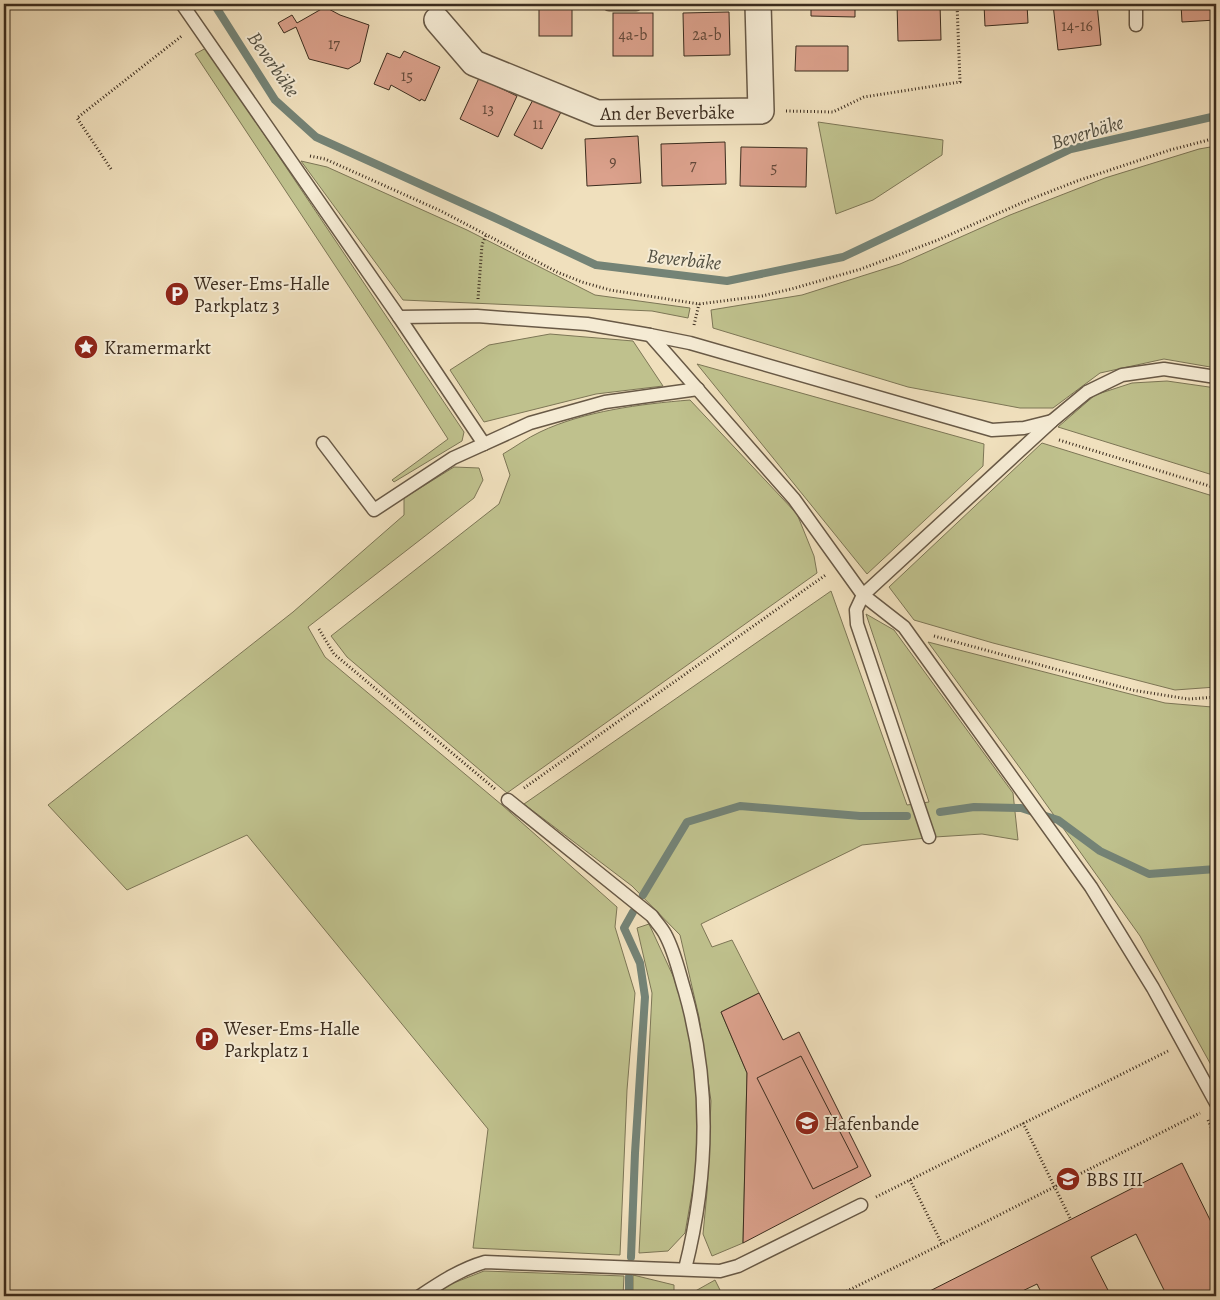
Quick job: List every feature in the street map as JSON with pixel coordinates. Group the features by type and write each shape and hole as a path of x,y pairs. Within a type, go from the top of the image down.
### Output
{"street":[{"name":"An der Beverbäke","path":"437,20 474,62 597,113 761,111 758,4"}],"lane":[{"path":"182,4 290,158 484,444"},
{"path":"609,4 636,4"},
{"path":"1136,4 1136,25"},
{"path":"399,317 477,316 587,324 699,346 992,430 1024,428 1052,421"},
{"path":"650,335 794,499 863,595 904,628 1091,887 1148,980 1216,1102"},
{"path":"929,837 856,624 856,610 863,595 1052,421 1087,392 1122,375 1164,369 1216,377"},
{"path":"323,444 374,510 453,458 530,423 605,402 698,389"},
{"path":"508,800 652,916 665,935 675,959 695,1031 703,1087 703,1150 700,1182 692,1243 685,1269"},
{"path":"420,1296 470,1266 485,1262 720,1271 738,1266 861,1205"}],"path":[{"path":"810,112 833,112 864,97 960,82 957,4"},
{"path":"111,170 77,118 197,24"},
{"path":"290,158 303,156 325,159 441,211 557,272 610,290 699,304 762,296 861,269 930,244 1026,201 1077,181 1170,150 1216,138"},
{"path":"477,316 482,245 486,235"},
{"path":"1040,434 1216,488"},
{"path":"319,629 334,654 508,800 841,564"},
{"path":"904,628 1132,690 1188,699 1216,697"},
{"path":"4,843 9,849"},
{"path":"861,1205 1170,1050"},
{"path":"837,1296 1203,1112"},
{"path":"1023,1123 1071,1220"},
{"path":"910,1180 942,1244"}],"green space":[{"path":"206,48 464,432 462,441 394,482 392,480 448,439 195,54"},
{"path":"818,122 943,140 942,155 873,200 836,214"},
{"path":"1216,146 1216,368 1164,359 1100,373 1053,408 1020,408 908,387 713,328 711,310 802,295 900,264 1010,215 1105,178 1199,149"},
{"path":"301,161 327,167 467,230 595,295 690,308 688,318 652,311 403,300"},
{"path":"550,334 633,341 663,386 596,394 484,422 450,370 489,345"},
{"path":"697,364 984,444 983,466 867,574"},
{"path":"1167,381 1216,388 1216,476 1058,427 1095,395 1132,383"},
{"path":"690,400 797,514 814,556 817,573 507,793 347,657 331,636 499,504 510,475 503,454 540,432 575,419 633,406"},
{"path":"1042,443 1216,497 1216,687 1175,690 993,643 914,620 889,587"},
{"path":"454,467 479,468 483,480 474,498 308,627 325,657 502,805 617,907 615,927 635,993 627,1090 620,1255 473,1248 488,1129 247,835 127,890 48,805 293,612 404,515 404,498"},
{"path":"831,591 907,805 929,802 866,614 894,630 1013,793 1018,840 982,834 862,845 701,924 712,947 732,940 759,993 721,1012 747,1073 743,1243 712,1256 703,1234 711,1101 699,1017 680,935 632,886 524,804"},
{"path":"928,642 1165,703 1216,706 1216,1074 1140,936"},
{"path":"649,924 674,978 691,1033 699,1104 697,1164 685,1233 668,1251 639,1253 652,993 637,928"},
{"path":"484,1271 624,1276 623,1296 433,1296 451,1284"},
{"path":"633,1275 674,1285 674,1296 633,1296"},
{"path":"715,1280 723,1296 690,1296 690,1294"}],"building":[{"path":"539,4 572,4 572,36 539,36"},
{"path":"811,4 855,4 855,17 811,16"},
{"path":"897,4 940,4 941,40 898,41"},
{"path":"984,4 1027,4 1028,23 985,26"},
{"path":"1053,4 1097,4 1101,45 1058,50"},
{"path":"1181,4 1216,4 1216,20 1182,22"},
{"path":"325,7 340,15 369,25 360,62 348,69 309,59 296,27 284,33 278,23 292,15 297,23"},
{"path":"729,12 730,55 684,56 683,13"},
{"path":"613,13 653,13 653,56 613,56"},
{"path":"796,46 848,46 848,71 795,71"},
{"path":"404,51 440,67 425,101 421,99 420,101 391,85 389,90 374,84 387,53 400,58"},
{"path":"479,78 517,96 498,137 460,119"},
{"path":"534,98 561,112 542,149 514,135"},
{"path":"638,136 641,183 587,186 585,139"},
{"path":"725,142 726,184 662,186 661,144"},
{"path":"741,147 807,148 806,187 740,186"},
{"name":"Hafenbande","path":"759,993 783,1040 799,1032 871,1176 743,1243 747,1073 721,1012"},
{"name":"Hafenbande","path":"801,1056 858,1167 813,1189 757,1078"},
{"path":"1182,1163 1216,1232 1216,1296 1167,1296 1136,1234 1091,1257 1111,1296 1043,1296 1037,1284 1012,1296 920,1296"}],"waterway":[{"name":"Beverbäke","path":"214,4 275,100 316,137 596,265 727,281 843,257 1071,149 1216,116"},
{"path":"643,895 687,822 740,806 860,816 907,816"},
{"path":"940,812 974,807 1021,808 1058,820 1100,851 1149,874 1216,869"},
{"path":"631,1257 635,1153 645,997 640,963 624,928 633,912"},
{"path":"629,1277 629,1296"}],"place":[{"name":"Weser-Ems-Halle Parkplatz 3","path":"177,294"},
{"name":"Kramermarkt","path":"86,347"},
{"name":"Weser-Ems-Halle Parkplatz 1","path":"207,1039"},
{"name":"Hafenbande","path":"807,1123"},
{"name":"BBS III","path":"1068,1179"}]}
